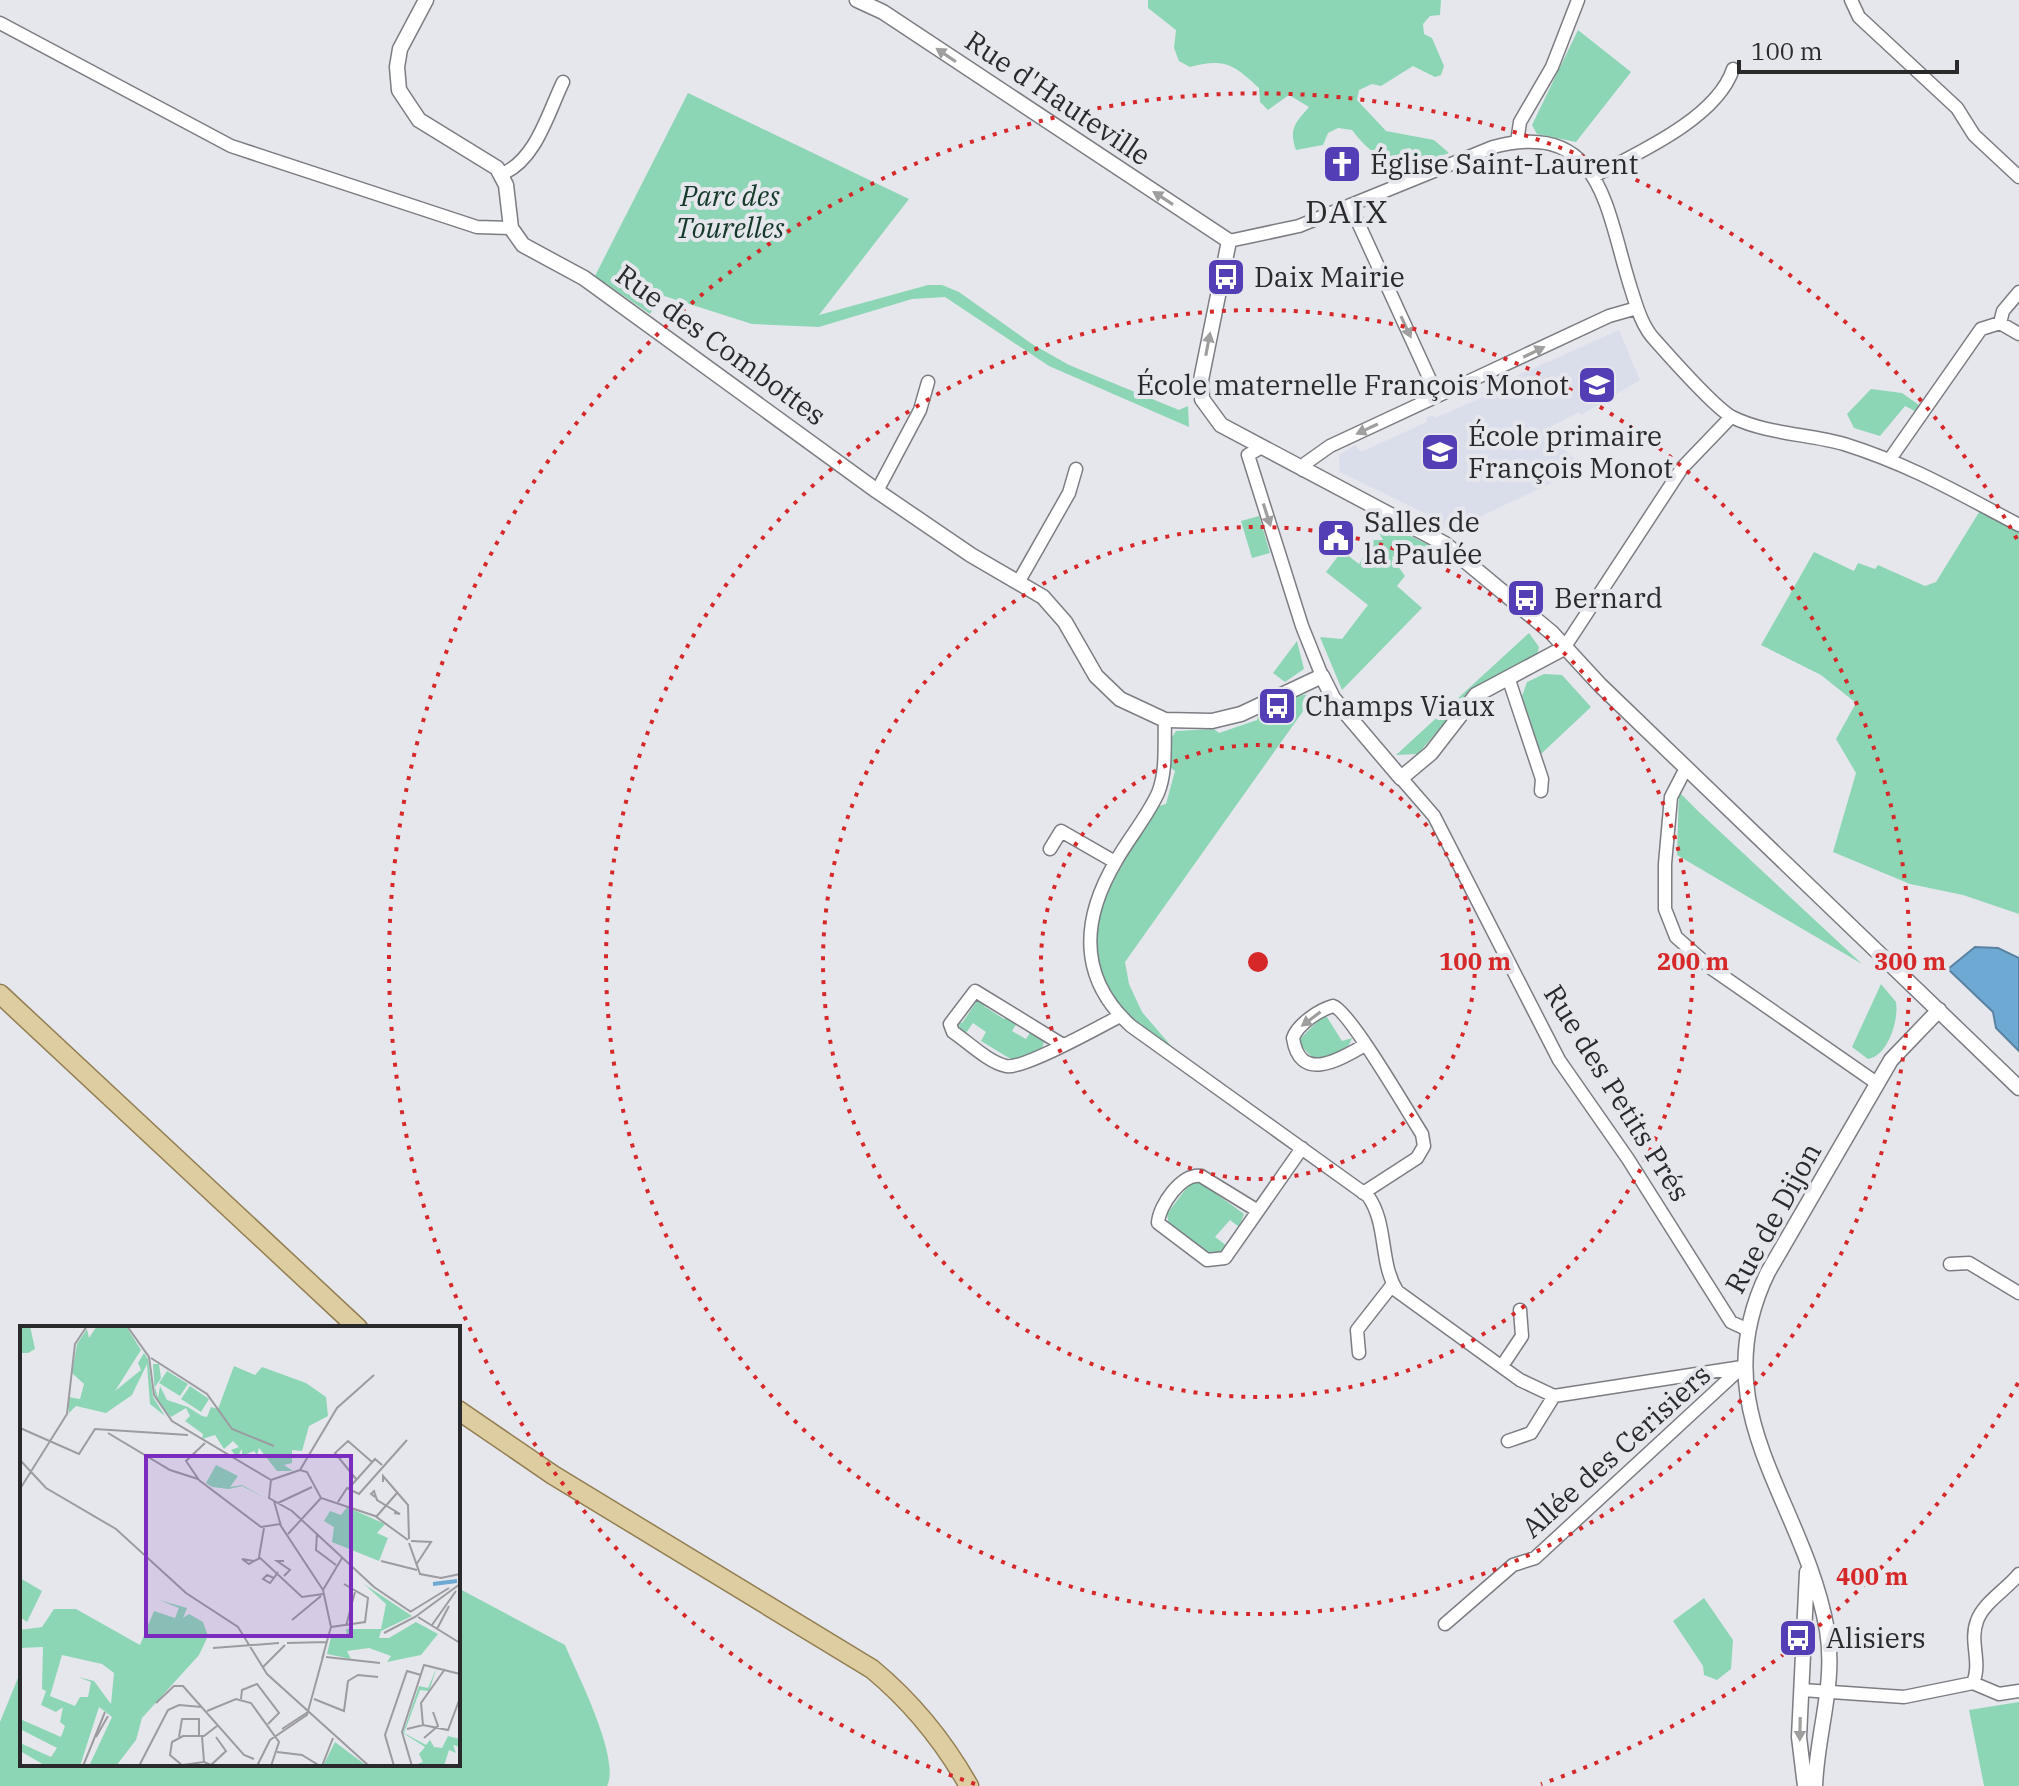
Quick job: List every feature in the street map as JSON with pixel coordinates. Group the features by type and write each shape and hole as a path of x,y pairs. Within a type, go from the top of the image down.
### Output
{"main road":[{"path":"0,994 356,1326"},
{"path":"460,1411 553,1475 872,1669 904,1696 935,1731 969,1786"}],"street":[{"path":"0,23 231,146 477,227 511,228 502,174 493,163 419,120 402,97 397,84 398,58 426,0"},
{"name":"Rue d'Hauteville","path":"857,0 883,12 1229,241"},
{"path":"1517,142 1520,122 1552,67 1578,0"},
{"path":"1851,0 1859,17 1957,108 1974,135 2019,177"},
{"path":"1594,176 1693,120 1727,86 1733,69"},
{"path":"502,174 515,168 531,148 563,82"},
{"path":"2019,525 1970,496 1890,459 1731,417 1652,337 1637,308 1594,176 1573,151 1544,143 1517,142 1493,147 1396,183 1299,226 1229,241 1201,393 1206,408 1221,425 1445,544 1552,633 1686,768 2019,1088"},
{"path":"1350,205 1437,395"},
{"name":"Rue des Combottes","path":"511,228 529,249 584,278 877,491 971,555 1019,581 1058,612 1087,663 1107,688 1135,708 1165,720 1212,721 1227,718 1322,676"},
{"path":"2000,323 2003,311 2019,292"},
{"path":"1303,470 1306,463 1330,446 1609,316 1637,308"},
{"path":"1890,459 1981,329 2000,323 2019,334"},
{"path":"877,491 920,410 928,382"},
{"path":"1401,778 1431,753 1471,700 1564,648 1682,468 1731,417"},
{"path":"1260,448 1248,455 1302,626 1322,676"},
{"path":"1019,581 1069,493 1076,469"},
{"name":"Rue des Petits Prés","path":"1322,676 1333,698 1434,816 1559,1060 1628,1159 1731,1322 1746,1329"},
{"path":"1508,677 1542,779 1541,791"},
{"path":"1165,720 1163,778 1157,795 1115,862 1095,903 1090,943 1097,980 1110,1006 1363,1193 1377,1214 1393,1284 1402,1296 1543,1393 1554,1396 1742,1367"},
{"path":"1686,768 1671,797 1665,875 1665,909 1676,937 1711,968 1878,1084"},
{"path":"1050,849 1061,831 1115,862"},
{"path":"1063,1045 975,991 950,1024 953,1032 1007,1067 1063,1045 1120,1016"},
{"path":"1363,1193 1417,1158 1424,1146 1422,1134 1365,1045 1341,1009 1333,1006 1294,1034 1297,1050 1319,1066 1334,1064 1365,1045"},
{"name":"Rue de Dijon","path":"1815,1786 1816,1762 1830,1692 1827,1632 1818,1594 1748,1407 1742,1367 1746,1329 1768,1272 1897,1051 1939,1010"},
{"path":"1258,1211 1201,1176 1192,1175 1184,1179 1160,1213 1158,1223 1207,1260 1225,1258 1258,1211 1302,1148"},
{"path":"1950,1264 1969,1263 2019,1293"},
{"path":"1359,1353 1357,1330 1393,1284"},
{"path":"1502,1366 1522,1336 1520,1310"},
{"name":"Allée des Cerisiers","path":"1445,1624 1513,1565 1535,1558 1742,1367"},
{"path":"1508,1441 1531,1433 1554,1396"},
{"name":"Rue de Dijon","path":"1805,1786 1799,1748 1807,1568"},
{"path":"1973,1683 1978,1669 1976,1622 1982,1611 2019,1574"},
{"path":"1802,1690 1904,1697 1973,1683 1999,1694 2019,1691"}],"shaded area":[{"path":"1619,330 1640,380 1581,415 1579,412 1542,431 1576,460 1571,463 1576,470 1556,481 1451,530 1437,519 1340,472 1339,455 1355,445 1361,452 1427,422 1426,418 1433,415 1435,418 1483,397 1481,392"}],"green space":[{"path":"1148,0 1441,0 1440,15 1430,16 1423,24 1424,34 1432,38 1444,66 1441,75 1435,77 1413,66 1381,86 1372,84 1359,90 1357,100 1386,131 1434,140 1449,153 1419,162 1395,162 1373,152 1352,130 1338,128 1328,133 1323,145 1296,150 1293,137 1295,126 1309,107 1289,95 1268,110 1260,102 1259,88 1235,68 1220,63 1190,67 1179,61 1174,48 1176,30 1148,8"},
{"path":"1578,30 1631,72 1576,142 1537,134 1532,125"},
{"name":"Parc des Tourelles","path":"688,93 909,199 819,315 928,285 942,285 959,292 1032,344 1069,365 1179,410 1188,406 1189,427 1049,366 945,297 912,299 819,327 752,324 661,295 650,314 595,276"},
{"path":"1871,389 1902,393 1919,405 1915,411 1905,406 1880,436 1854,428 1847,414"},
{"path":"1981,509 2019,532 2019,914 1963,895 1910,884 1833,852 1856,773 1836,739 1856,703 1821,675 1761,645 1814,552 1854,571 1858,563 1875,569 1878,565 1925,586 1936,582"},
{"path":"1259,516 1270,553 1252,558 1241,521"},
{"path":"1383,529 1393,534 1396,529 1431,546 1450,564 1448,567 1432,554 1425,561 1403,545 1392,558 1405,576 1397,586 1422,608 1342,690 1320,637 1342,639 1368,605 1326,572 1342,551 1359,564 1374,540 1383,540 1379,533"},
{"path":"1529,633 1539,647 1537,655 1473,689 1418,754 1396,755"},
{"path":"1297,641 1304,669 1285,682 1273,673"},
{"path":"1544,674 1562,675 1591,707 1541,754 1522,696 1527,682"},
{"path":"1312,694 1320,700 1311,700 1125,962 1129,984 1142,1012 1178,1054 1131,1018 1106,985 1098,958 1097,932 1103,906 1128,855 1159,806 1166,804 1175,771 1171,768 1172,737 1176,731 1214,729 1219,733 1257,720 1258,716 1295,696"},
{"path":"1679,792 1699,812 1862,964 1677,855"},
{"path":"1881,984 1896,1002 1896,1018 1886,1044 1868,1059 1852,1047"},
{"path":"979,998 986,1002 984,1006 1004,1019 1007,1015 1017,1023 1012,1031 1026,1039 1031,1031 1045,1040 1042,1048 1014,1061 981,1041 986,1032 973,1023 966,1033 960,1029 958,1021 962,1023"},
{"path":"1325,1014 1342,1041 1352,1038 1346,1049 1337,1056 1314,1059 1301,1046 1301,1038"},
{"path":"1191,1182 1200,1182 1244,1214 1239,1227 1230,1220 1215,1237 1227,1246 1218,1254 1206,1253 1169,1227 1167,1214"},
{"path":"460,1589 565,1645 603,1737 610,1773 607,1786 0,1786 0,1722 20,1673 20,1766 460,1766"},
{"path":"1704,1598 1733,1640 1731,1669 1717,1680 1704,1675 1703,1666 1673,1621"},
{"path":"2019,1702 2019,1786 1984,1786 1969,1710"}],"water":[{"path":"1975,947 1998,948 2019,958 2019,1051 1996,1028 1993,1012 1948,969"}],"place":[{"name":"Église Saint-Laurent","path":"1342,164"},
{"name":"Daix Mairie","path":"1226,277"},
{"name":"École maternelle François Monot","path":"1597,385"},
{"name":"École primaire François Monot","path":"1440,452"},
{"name":"Salles de la Paulée","path":"1336,538"},
{"name":"Bernard","path":"1526,598"},
{"name":"Champs Viaux","path":"1277,706"},
{"name":"Alisiers","path":"1798,1638"}],"district":[{"name":"DAIX","path":"1347,212"}]}
